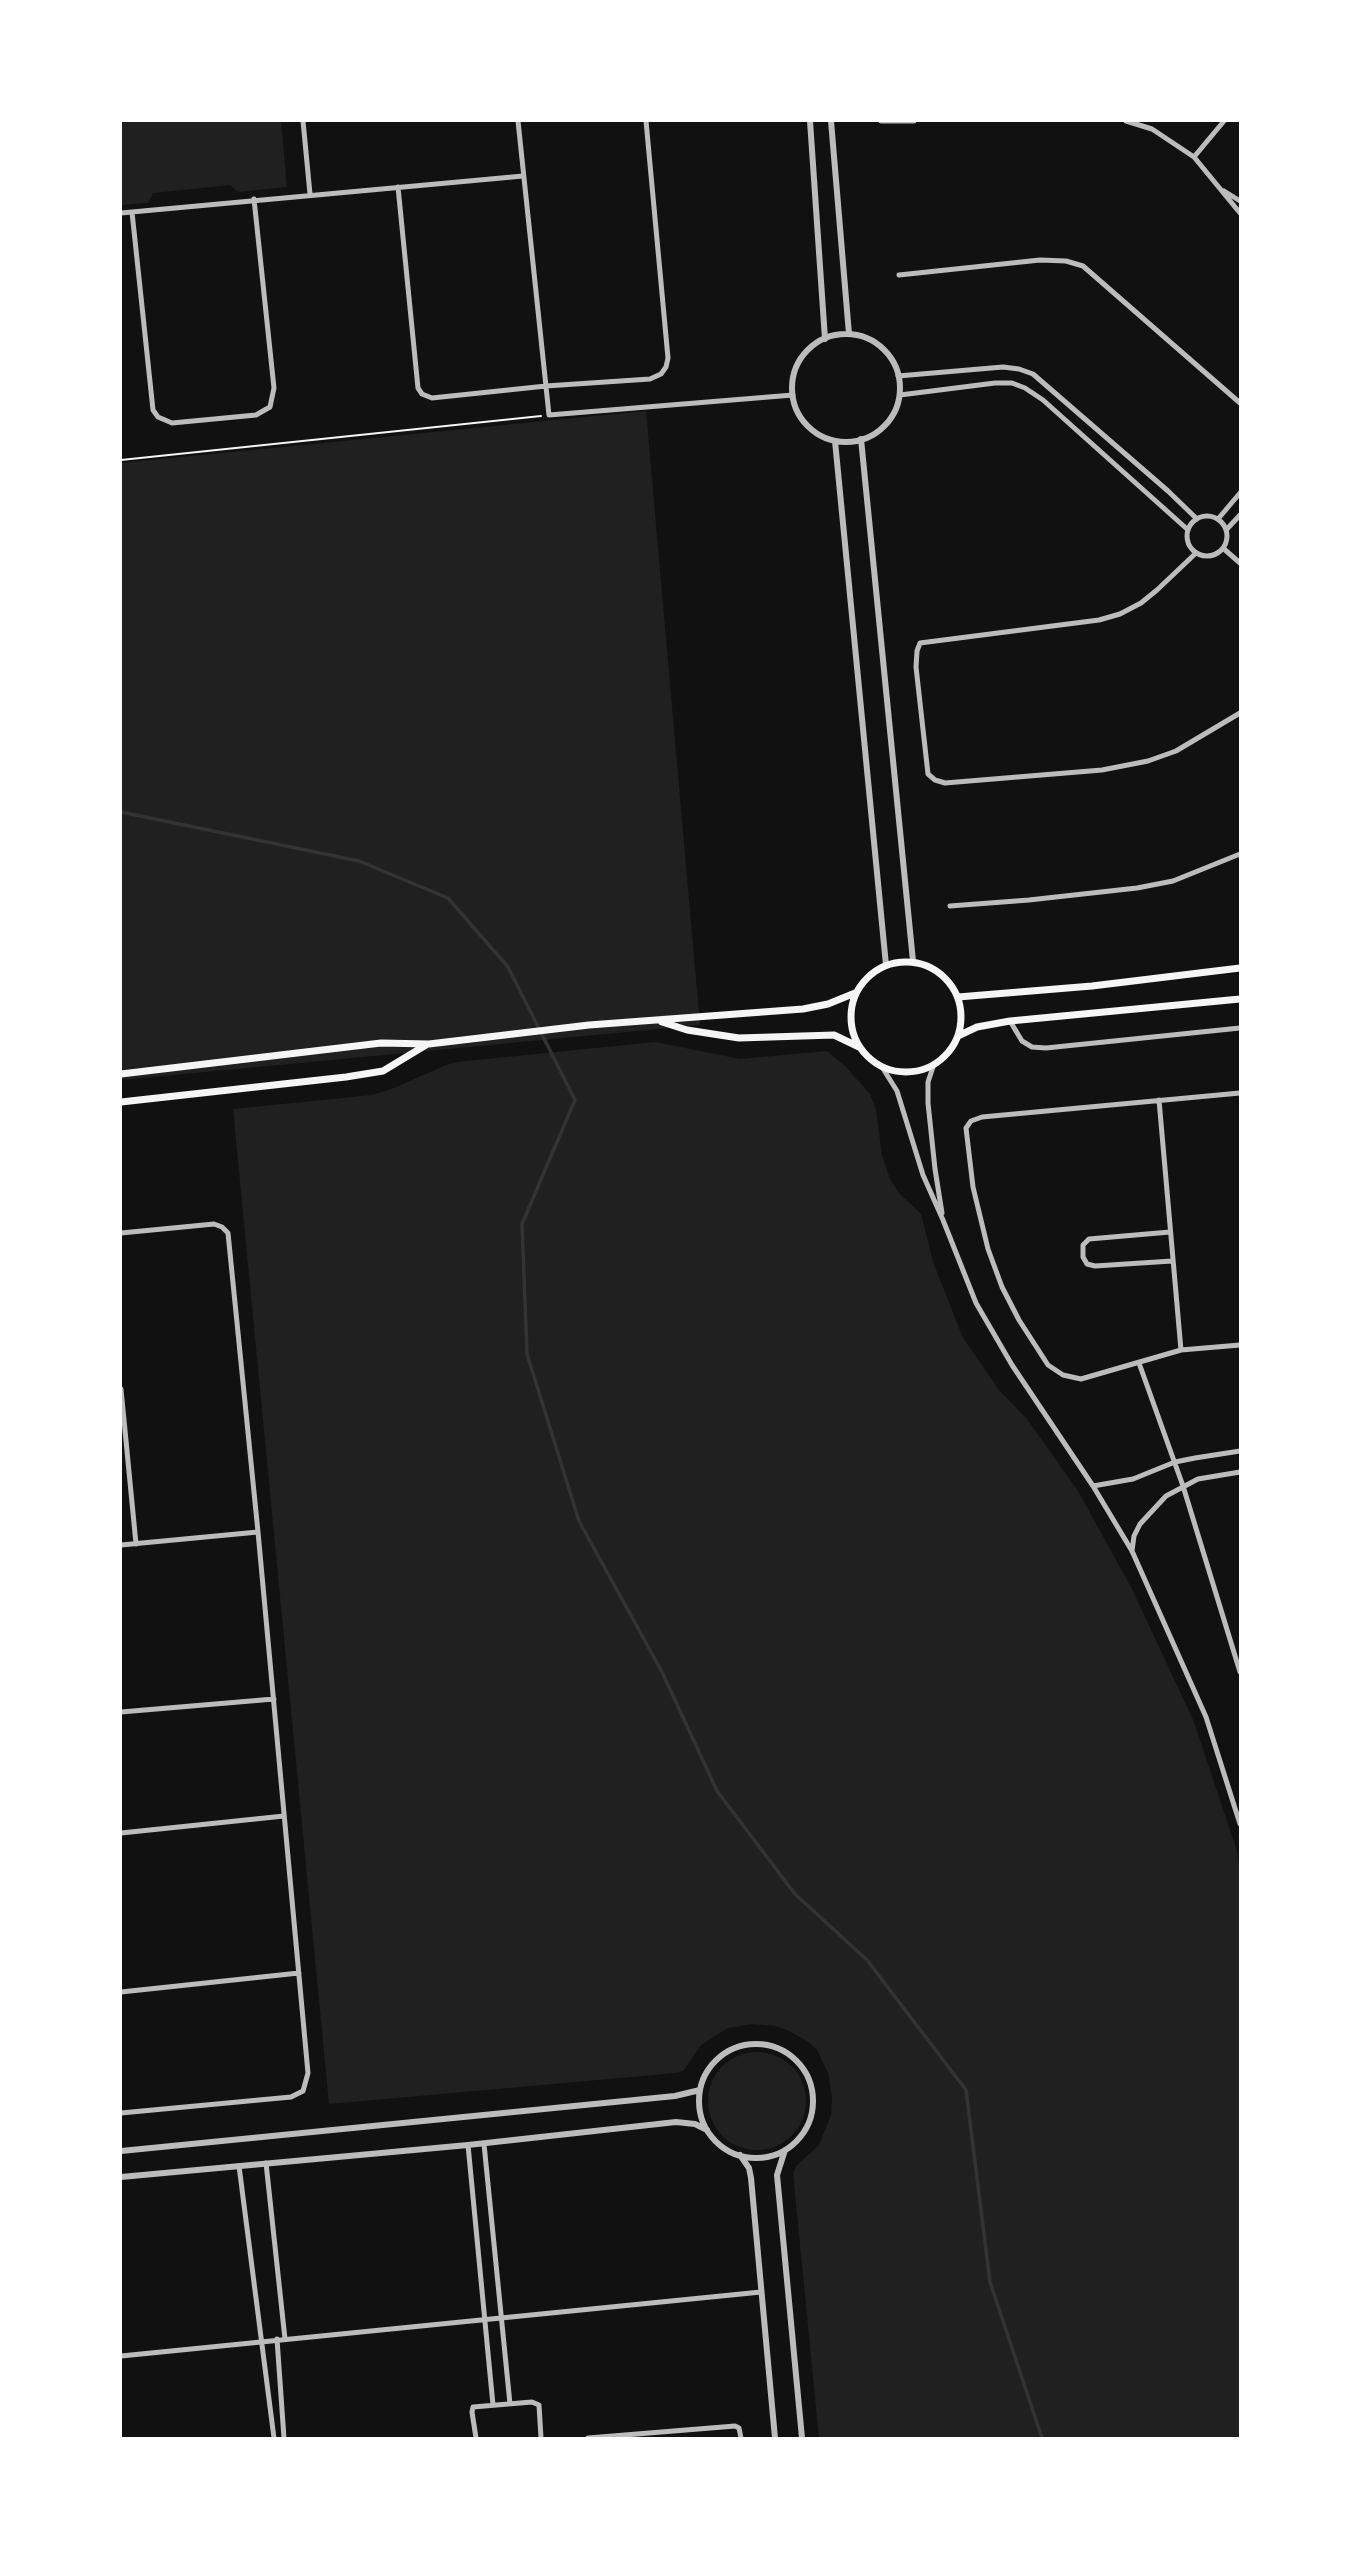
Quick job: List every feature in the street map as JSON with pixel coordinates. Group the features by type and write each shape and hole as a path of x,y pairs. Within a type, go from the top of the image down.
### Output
{"main road":[{"path":"913,961 934,968 943,975 958,997 962,1018 958,1037 948,1052 934,1064 917,1071 899,1072 882,1067 859,1047 852,1030 850,1011 856,993 868,976 886,965 913,961"},
{"path":"958,997 1092,986 1240,968"},
{"path":"121,1074 381,1043 429,1044 589,1026 803,1009 828,1004 856,993"},
{"path":"958,1037 977,1027 1010,1021 1240,999"},
{"path":"660,1022 687,1030 739,1038 834,1035 859,1047"},
{"path":"121,1102 346,1077 383,1070 429,1044"}],"street":[{"path":"303,121 310,194"},
{"path":"518,121 550,415 793,395"},
{"path":"398,187 418,388 422,394 432,398 650,379 661,374 668,358 646,121"},
{"path":"810,121 825,339"},
{"path":"831,121 849,334"},
{"path":"883,121 914,121"},
{"path":"1126,121 1152,129 1194,157 1240,213"},
{"path":"1194,157 1224,121"},
{"path":"121,213 523,176"},
{"path":"1221,190 1240,201"},
{"path":"132,212 151,400 158,417 172,423 256,415 270,407 274,388 254,199"},
{"path":"899,275 1040,260 1083,265 1240,402"},
{"path":"849,334 867,338 883,348 894,361 900,395 895,412 884,426 870,436 835,441 819,434 805,423 796,408 793,395 794,372 802,356 815,344 849,334"},
{"path":"898,376 1003,367 1033,374 1197,519"},
{"path":"900,395 995,383 1012,383 1025,388 1043,400 1188,529"},
{"path":"861,439 913,961"},
{"path":"835,441 886,965"},
{"path":"1218,519 1240,493"},
{"path":"1227,529 1240,515"},
{"path":"1206,516 1218,519 1227,529 1224,549 1207,557 1196,553 1188,543 1188,529 1197,519 1206,516"},
{"path":"1224,549 1240,563"},
{"path":"1196,553 1171,579 1141,603 1120,614 1099,620 920,643 916,650 916,667 928,774 940,782 1102,770 1148,761 1176,751 1240,713"},
{"path":"950,906 1029,901 1137,888 1174,881 1240,854"},
{"path":"1010,1021 1022,1041 1046,1048 1240,1028"},
{"path":"934,1064 928,1082 928,1103 943,1220"},
{"path":"882,1067 897,1091 923,1175 976,1303 1012,1365 1093,1486 1132,1551 1206,1717 1240,1824"},
{"path":"1240,1093 982,1117 971,1121 966,1128 979,1218 1002,1287 1038,1352 1056,1371 1072,1378 1091,1377 1181,1350 1240,1345"},
{"path":"1159,1100 1181,1350"},
{"path":"121,1233 214,1224 228,1233 308,2073 303,2091 291,2097 121,2113"},
{"path":"1170,1231 1089,1239 1083,1245 1083,1257 1084,1262 1091,1266 1172,1261"},
{"path":"1139,1363 1184,1486 1240,1672"},
{"path":"121,1389 136,1544"},
{"path":"1093,1486 1133,1479 1175,1462 1240,1451"},
{"path":"1132,1551 1134,1536 1140,1524 1166,1496 1198,1479 1240,1472"},
{"path":"121,1545 258,1532"},
{"path":"1232,1640 1240,1639"},
{"path":"121,1712 274,1699"},
{"path":"121,1833 284,1816"},
{"path":"121,1992 299,1973"},
{"path":"747,2045 762,2045 777,2048 801,2066 813,2093 813,2108 806,2129 785,2150 763,2157 740,2155 720,2145 707,2130 701,2113 701,2090 709,2069 720,2058 747,2045"},
{"path":"121,2151 675,2096 701,2090"},
{"path":"121,2177 484,2144 676,2122 695,2124 707,2130"},
{"path":"484,2144 510,2404"},
{"path":"468,2145 493,2405"},
{"path":"785,2150 777,2175 802,2438"},
{"path":"740,2155 751,2178 775,2438"},
{"path":"266,2163 285,2339"},
{"path":"239,2166 274,2438"},
{"path":"121,2356 761,2292"},
{"path":"277,2340 284,2438"},
{"path":"476,2438 472,2409 538,2403 541,2438"},
{"path":"588,2438 737,2426 741,2438"}],"path":[{"path":"121,460 550,415"}],"shaded area":[{"path":"121,121 281,121 287,187 238,192 230,185 153,193 148,203 121,205"},
{"path":"646,411 700,1025 121,1080 121,463"},
{"path":"655,1042 740,1059 827,1051 845,1066 870,1094 876,1110 882,1155 890,1179 900,1194 921,1214 933,1262 963,1338 999,1390 1027,1419 1078,1491 1132,1589 1194,1722 1237,1851 1240,1872 1240,2438 819,2438 793,2173 796,2166 819,2145 831,2115 832,2097 828,2073 817,2050 809,2042 787,2030 752,2024 728,2028 701,2045 683,2071 676,2073 329,2104 233,1109 372,1095 457,1062"},
{"path":"757,2052 776,2056 792,2066 802,2082 806,2101 802,2120 792,2136 776,2146 757,2150 738,2146 722,2136 712,2120 708,2101 712,2082 722,2066 738,2056"}],"waterway":[{"path":"121,812 359,861 448,898 508,967 575,1100 522,1224 527,1354 579,1521 662,1672 717,1791 795,1894 867,1960 966,2090 990,2282 1042,2438"}]}
